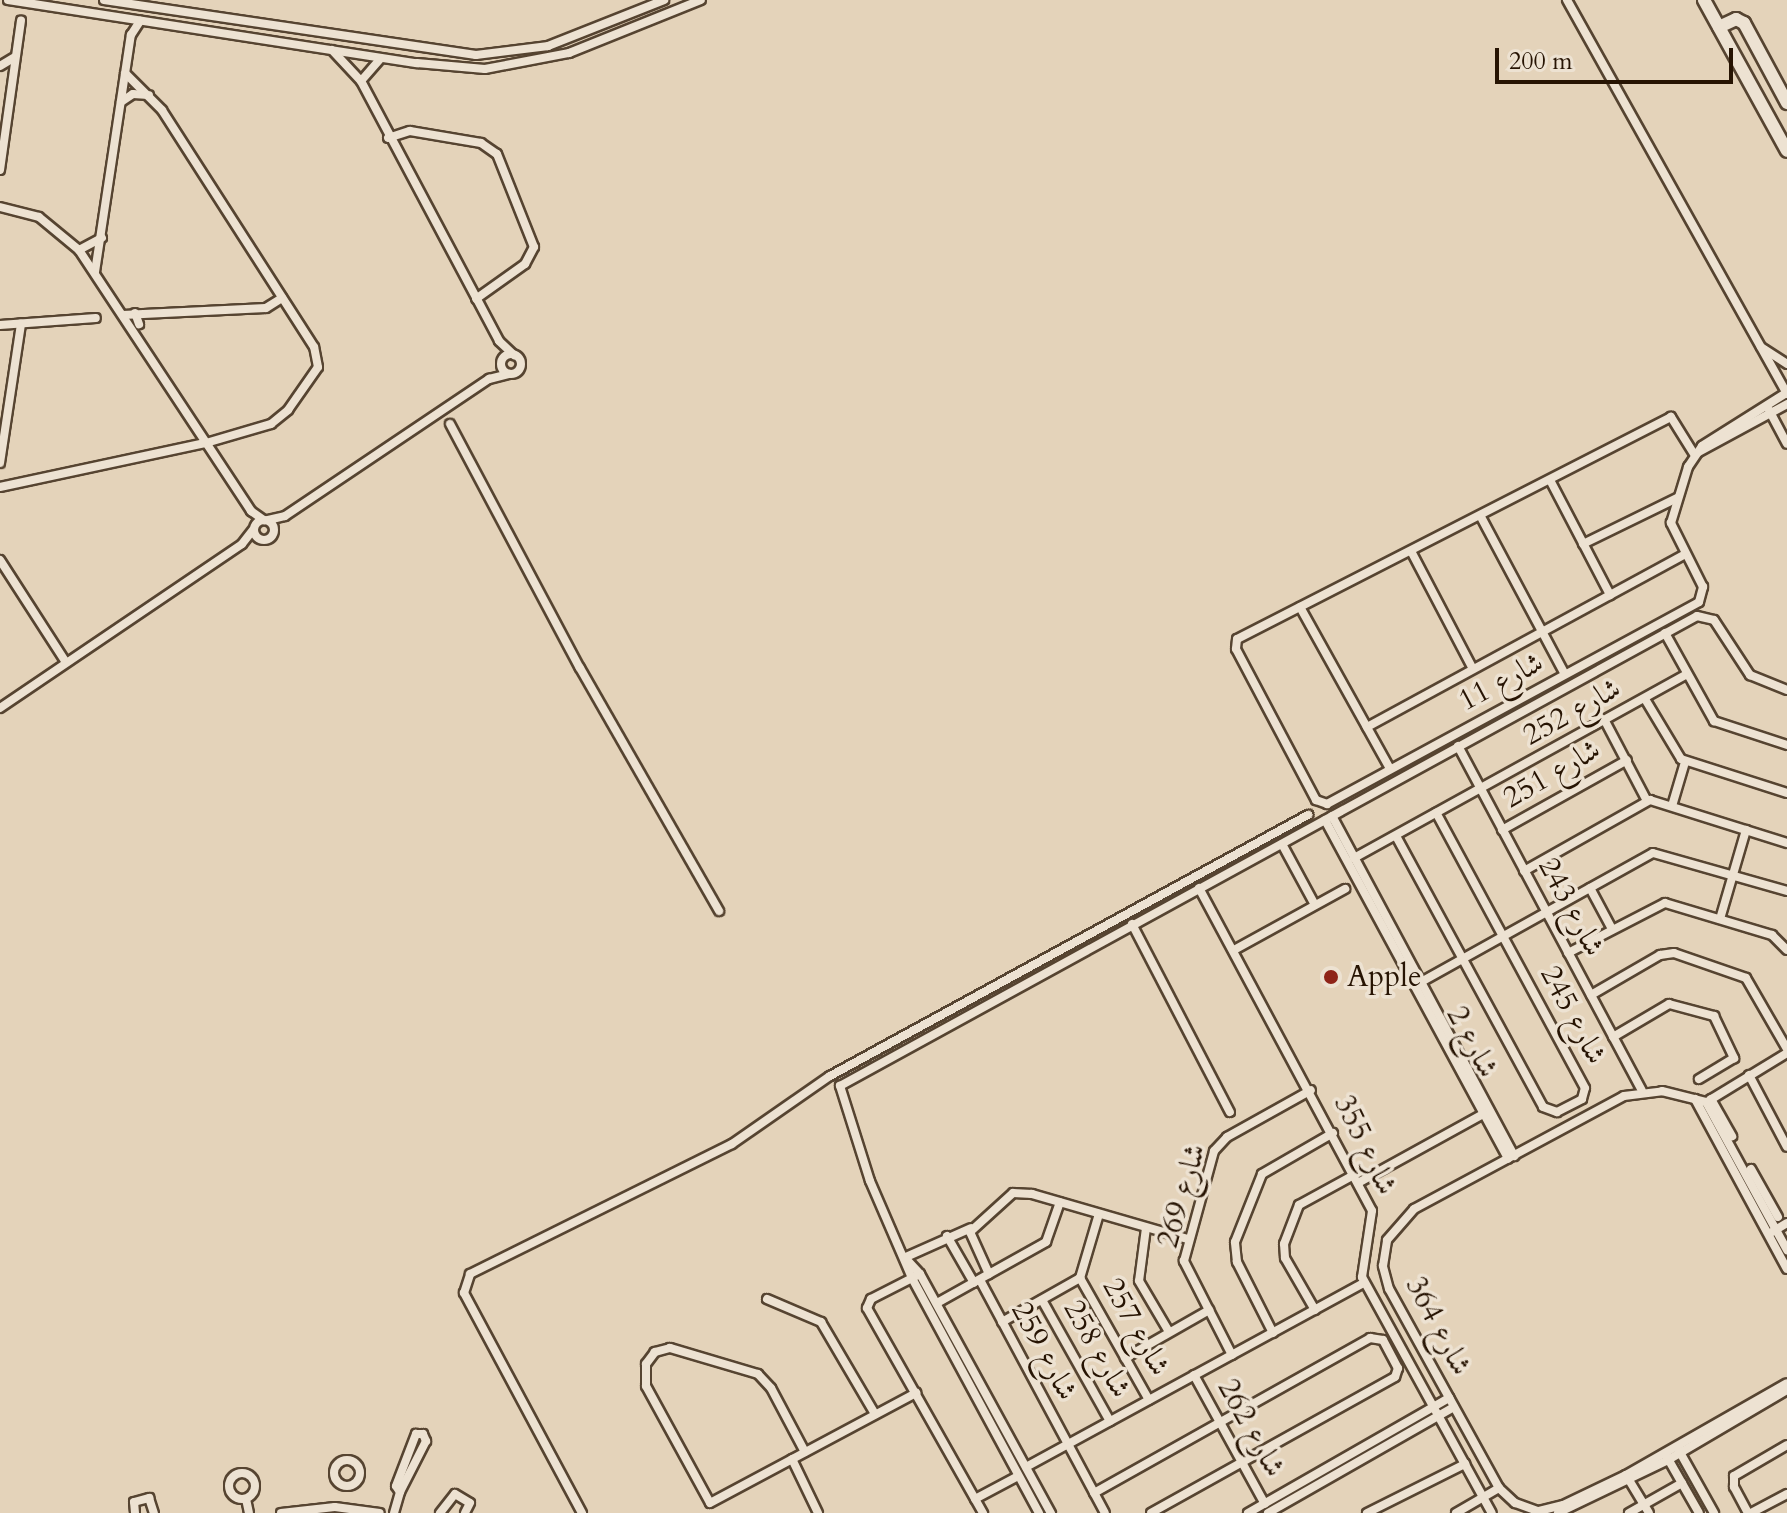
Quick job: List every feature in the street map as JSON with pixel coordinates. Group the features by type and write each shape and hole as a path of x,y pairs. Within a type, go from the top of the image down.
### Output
{"street":[{"path":"8,0 468,69 528,64 701,0"},
{"path":"104,0 448,54 527,51 664,0"},
{"path":"1367,727 1684,555 1672,531 1677,498 1694,454 1787,394 1567,0"},
{"path":"1704,0 1787,151"},
{"path":"123,18 131,35"},
{"path":"1719,27 1736,19 1744,23 1787,103"},
{"path":"0,170 21,20"},
{"path":"95,272 131,35 140,21"},
{"path":"0,708 65,661 242,544 266,520 285,516 489,379 509,374 521,366 499,341 388,138 361,81 332,50"},
{"path":"527,51 528,64"},
{"path":"12,80 0,67 16,56"},
{"path":"361,81 382,58"},
{"path":"0,487 206,443 276,421 314,376 316,352 150,95 125,73"},
{"path":"121,102 133,94 150,95"},
{"path":"388,138 410,131 481,143 497,154 534,247 525,264 476,299"},
{"path":"0,207 39,217 79,250 251,511 254,529 260,539"},
{"path":"79,250 102,237"},
{"path":"123,315 266,308 282,298"},
{"path":"135,313 139,324"},
{"path":"135,334 139,324 150,316"},
{"path":"0,325 96,318"},
{"path":"0,463 21,324"},
{"path":"499,341 501,361 509,374"},
{"path":"1761,347 1787,364"},
{"path":"489,379 501,361 514,355"},
{"path":"1769,408 1787,404"},
{"path":"1769,408 1783,428 1787,444"},
{"path":"1390,769 1300,607 1671,417 1694,454"},
{"path":"450,424 580,668 719,911"},
{"path":"1550,480 1610,595"},
{"path":"1583,544 1677,498"},
{"path":"251,511 266,520 274,533"},
{"path":"242,544 274,533 285,516"},
{"path":"1481,517 1565,674"},
{"path":"1411,551 1473,669"},
{"name":"شارع 11","path":"1300,607 1241,636 1236,646 1314,797 1327,804 1699,602 1704,591 1684,555"},
{"path":"0,560 65,661"},
{"name":"شارع 11","path":"843,1084 1697,616 1714,620 1750,675 1787,690"},
{"path":"1665,633 1714,721 1787,745"},
{"name":"شارع 252","path":"1354,858 1686,675"},
{"path":"1645,699 1673,750 1685,762 1787,793"},
{"path":"1605,721 1647,801"},
{"name":"شارع 243","path":"1458,746 1642,1090"},
{"name":"شارع 251","path":"1502,830 1627,760"},
{"path":"1672,806 1685,762"},
{"path":"1524,871 1647,801 1787,843"},
{"name":"شارع 245","path":"1396,836 1543,1107 1557,1112 1582,1099 1585,1088 1436,813"},
{"path":"582,1513 464,1293 466,1279 732,1144 834,1073 1308,815"},
{"name":"شارع 2","path":"1328,818 1354,858 1421,982 1423,994 1483,1114 1511,1158"},
{"name":"شارع 2","path":"1328,818 1511,1158"},
{"path":"1720,919 1746,830"},
{"path":"1282,844 1315,905"},
{"path":"1421,982 1658,852 1787,891"},
{"name":"شارع 355","path":"1199,888 1311,1090 1373,1216 1361,1265 1364,1283"},
{"path":"1590,888 1612,929"},
{"path":"1234,950 1345,889"},
{"path":"1568,953 1659,904 1772,935 1787,950"},
{"path":"1132,924 1230,1112"},
{"path":"1591,995 1660,955 1674,953 1746,978 1787,1051 1708,1101 1642,1090"},
{"path":"1613,1037 1669,1004 1714,1016 1734,1058 1699,1079"},
{"path":"834,1073 843,1084 840,1097 858,1136 867,1174 907,1259 1039,1513"},
{"path":"1749,1075 1787,1147"},
{"name":"شارع 269","path":"1232,1355 1185,1264 1188,1239 1218,1144 1311,1090"},
{"name":"شارع 364","path":"1585,1500 1541,1512 1515,1503 1499,1488 1389,1289 1383,1253 1403,1217 1642,1090"},
{"path":"1695,1099 1777,1226 1787,1269"},
{"path":"1708,1101 1777,1226 1787,1250"},
{"path":"1315,1310 1285,1258 1284,1244 1299,1205 1483,1114"},
{"path":"1273,1333 1237,1262 1235,1242 1262,1174 1333,1133"},
{"path":"907,1259 947,1236 971,1228 1013,1193 1060,1202 1188,1239"},
{"path":"937,1303 1046,1242 1060,1202"},
{"path":"1777,1226 1787,1212"},
{"path":"1002,1322 1080,1278 1099,1214"},
{"path":"971,1228 970,1236 989,1274"},
{"path":"1146,1228 1139,1281 1169,1332"},
{"name":"شارع 259","path":"947,1236 1002,1322 1105,1513"},
{"path":"1366,1250 1383,1253"},
{"path":"916,1276 937,1303 1051,1513"},
{"path":"916,1276 871,1299 867,1308 983,1513"},
{"name":"شارع 257","path":"1080,1278 1149,1400"},
{"path":"1026,1467 1364,1283 1492,1513"},
{"path":"767,1299 821,1322 875,1414"},
{"name":"شارع 258","path":"1042,1300 1110,1421"},
{"path":"1125,1358 1209,1310"},
{"path":"1094,1493 1370,1338 1383,1340 1398,1368 1395,1377 1151,1513"},
{"path":"805,1452 771,1388 758,1374 670,1348 650,1357 644,1371 646,1386 710,1503 916,1393"},
{"name":"شارع 262","path":"1194,1375 1267,1508"},
{"name":"شارع 364","path":"1558,1513 1666,1456 1787,1383"},
{"name":"شارع 364","path":"1678,1449 1787,1390"},
{"path":"1267,1508 1449,1398"},
{"path":"1248,1513 1267,1508 1454,1407"},
{"path":"394,1513 400,1492 416,1464 423,1434 414,1437 396,1486 400,1492"},
{"path":"1787,1445 1734,1476 1732,1483 1750,1513 1787,1494"},
{"path":"1678,1449 1714,1513"},
{"path":"1666,1456 1699,1513"},
{"path":"792,1459 818,1513"},
{"path":"1367,1513 1465,1464"},
{"path":"975,1499 1018,1476"},
{"path":"1627,1477 1647,1509"},
{"path":"1629,1513 1647,1509 1682,1483"},
{"path":"346,1487 346,1507"},
{"path":"1456,1513 1499,1488"},
{"path":"440,1513 455,1494 470,1503 465,1513"},
{"path":"135,1513 134,1502 149,1498 154,1513"},
{"path":"246,1499 249,1513"},
{"path":"1585,1500 1593,1513"},
{"path":"281,1513 346,1507 380,1513"}],"place":[{"name":"Apple","path":"1331,977"}]}
